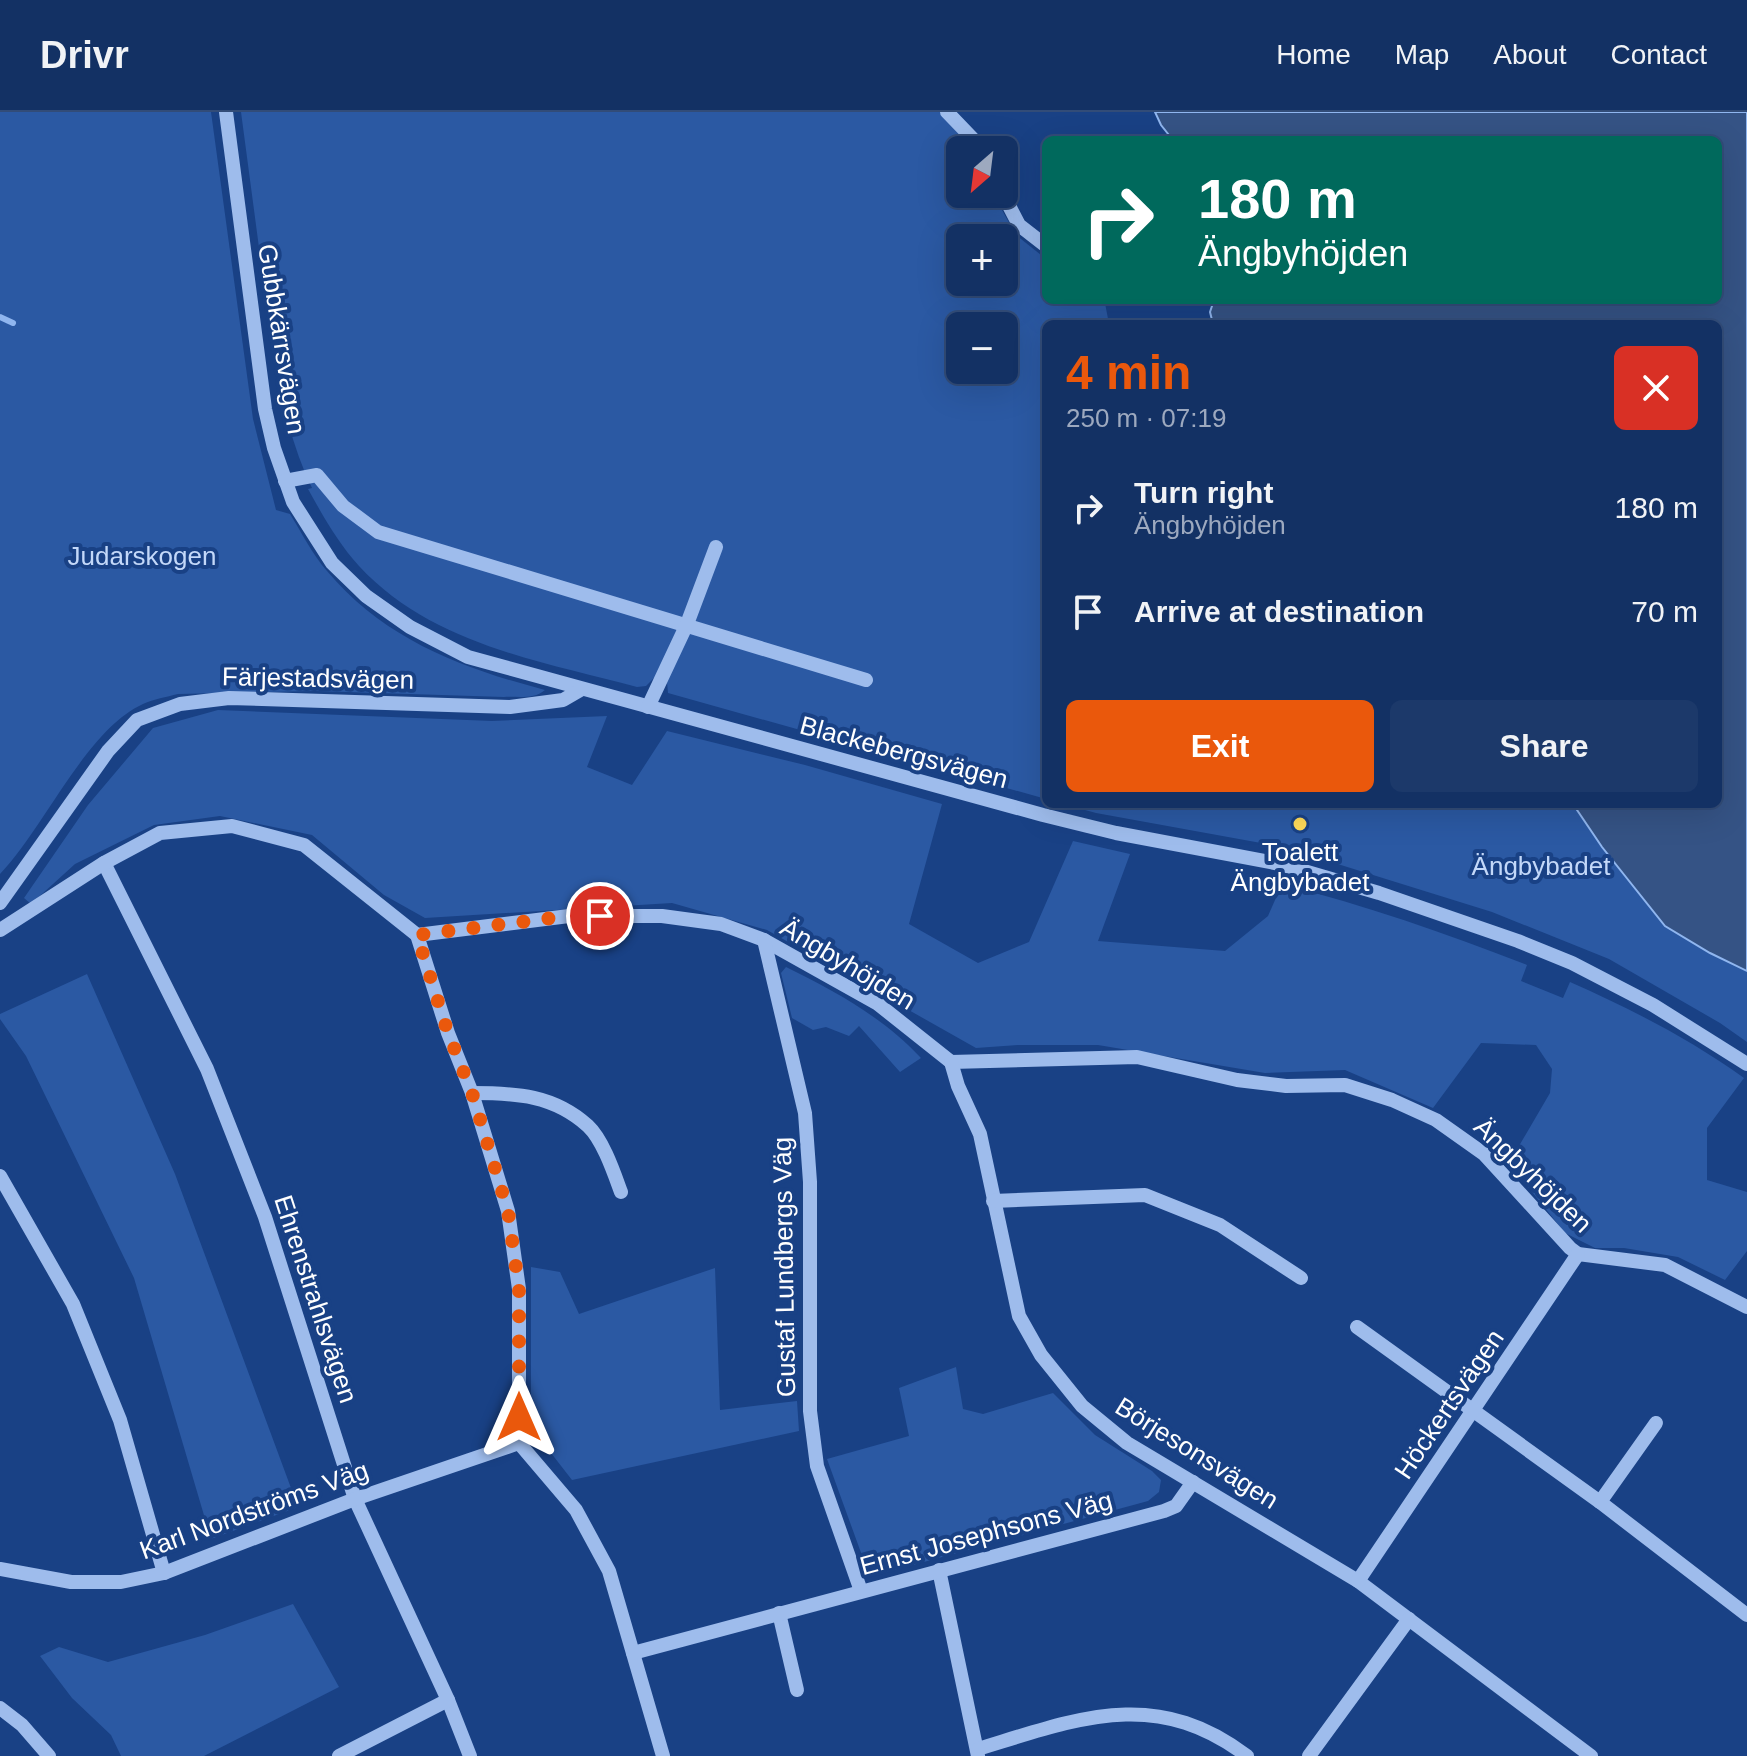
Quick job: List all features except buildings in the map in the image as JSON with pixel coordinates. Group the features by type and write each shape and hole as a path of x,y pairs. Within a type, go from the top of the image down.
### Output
{"street":[{"name":"Gubbkärrsvägen","path":"226,112 265,409 293,502 332,563 366,596 410,627 468,657 582,689"},
{"path":"947,112 970,136"},
{"path":"1010,208 1019,225 1042,243"},
{"path":"285,481 317,475 343,506 378,532 866,680"},
{"path":"648,707 687,624 716,547"},
{"name":"Blackebergsvägen","path":"582,689 1043,815 1116,833 1280,864 1379,893 1572,963 1653,1005 1747,1064"},
{"name":"Färjestadsvägen","path":"0,903 108,751 137,720 180,704 229,698 510,707 563,700 582,689"},
{"path":"0,930 104,863 160,833 232,826 304,845 417,935 448,1033 472,1093 508,1211 519,1289 519,1443 576,1510 609,1571 663,1756"},
{"name":"Ehrenstrahlsvägen","path":"104,863 207,1069 265,1217 355,1499 448,1700 470,1756"},
{"name":"Ängbyhöjden","path":"417,935 569,916 662,916 721,924 764,940 878,1004 951,1062 1137,1057 1237,1080 1286,1086 1345,1085 1392,1100 1436,1120 1484,1154 1578,1254 1665,1265 1747,1307"},
{"name":"Gustaf Lundbergs Väg","path":"764,940 805,1113 810,1182 810,1411 817,1466 861,1591"},
{"name":"Börjesonsvägen","path":"951,1062 958,1086 980,1134 1019,1316 1041,1355 1082,1406 1127,1443 1358,1581 1591,1756"},
{"path":"472,1093 518,1093 550,1102 589,1127 607,1157 621,1192"},
{"path":"0,1176 73,1304 120,1420 164,1573"},
{"path":"993,1201 1145,1195 1220,1225 1301,1278"},
{"name":"Höckertsvägen","path":"1358,1581 1578,1254"},
{"path":"1357,1327 1600,1502 1747,1615"},
{"path":"1600,1502 1656,1423"},
{"name":"Karl Nordströms Väg","path":"0,1569 71,1582 121,1582 164,1573 355,1499 519,1443"},
{"name":"Ernst Josephsons Väg","path":"633,1653 1164,1511 1176,1506 1193,1482"},
{"path":"939,1570 978,1752 1081,1718 1142,1713 1188,1722 1229,1742 1247,1756"},
{"path":"779,1613 797,1690"},
{"path":"1309,1756 1409,1619"},
{"path":"339,1756 448,1700"},
{"path":"0,1708 22,1725 49,1756"}],"green space":[{"name":"Judarskogen","path":"0,112 211,112 253,419 276,510 290,514 312,551 349,595 399,633 454,661 545,690 525,697 315,691 178,694 151,701 122,717 103,735 0,874"},
{"path":"241,112 955,112 964,136 946,136 946,208 1001,208 1010,224 946,224 946,296 1018,296 1018,237 1042,256 1042,304 1105,304 1108,320 1042,320 1042,798 668,693 667,682 654,678 646,686 637,687 525,658 453,632 419,614 388,593 359,566 338,539 308,489 312,488 288,422 276,354 273,353"},
{"path":"218,710 492,721 607,716 587,767 632,785 667,731 805,765 942,804 909,924 978,963 1029,942 1073,841 1130,854 1098,941 1225,951 1268,916 1282,884 1436,931 1527,965 1521,981 1563,998 1570,982 1615,1003 1681,1038 1744,1078 1707,1128 1707,1180 1747,1192 1747,1251 1725,1280 1678,1257 1624,1248 1595,1248 1565,1233 1509,1163 1550,1093 1552,1069 1536,1045 1481,1043 1433,1108 1345,1070 1265,1073 1098,1045 976,1048 767,930 672,903 425,918 384,895 312,835 220,816 154,825 75,864 31,904 24,898 88,805 153,728"},
{"name":"Ängbybadet","path":"1078,808 1576,808 1665,926 1747,971 1747,1042 1609,959 1492,912 1283,847"},
{"path":"786,967 858,1006 891,1030 921,1058 900,1072 859,1026 849,1036 826,1027 813,1030 792,1018 781,973"},
{"path":"87,974 175,1174 298,1507 211,1539 134,1278 26,1056 0,1019 0,1014"},
{"path":"531,1267 560,1272 579,1314 715,1268 720,1410 797,1401 799,1431 572,1480 537,1435 531,1401"},
{"path":"956,1367 963,1409 983,1414 1053,1393 1095,1435 1152,1471 1161,1480 1159,1492 1148,1501 876,1575 868,1572 827,1459 909,1436 899,1388"},
{"path":"293,1604 339,1687 204,1756 121,1756 111,1735 72,1698 40,1656 59,1647 108,1662 205,1635"}],"shaded area":[{"path":"1155,112 1747,112 1747,971 1665,926 1602,847 1576,808 1722,808 1722,320 1212,320 1210,312 1213,304 1722,304 1722,136 1170,136"}],"waterway":[{"path":"0,317 13,323"}],"place":[{"name":"Toalett Ängbybadet","path":"1300,824"}],"route":[{"path":"519,1417 519,1289 508,1211 472,1093 448,1033 417,935 569,916 600,916"}]}
